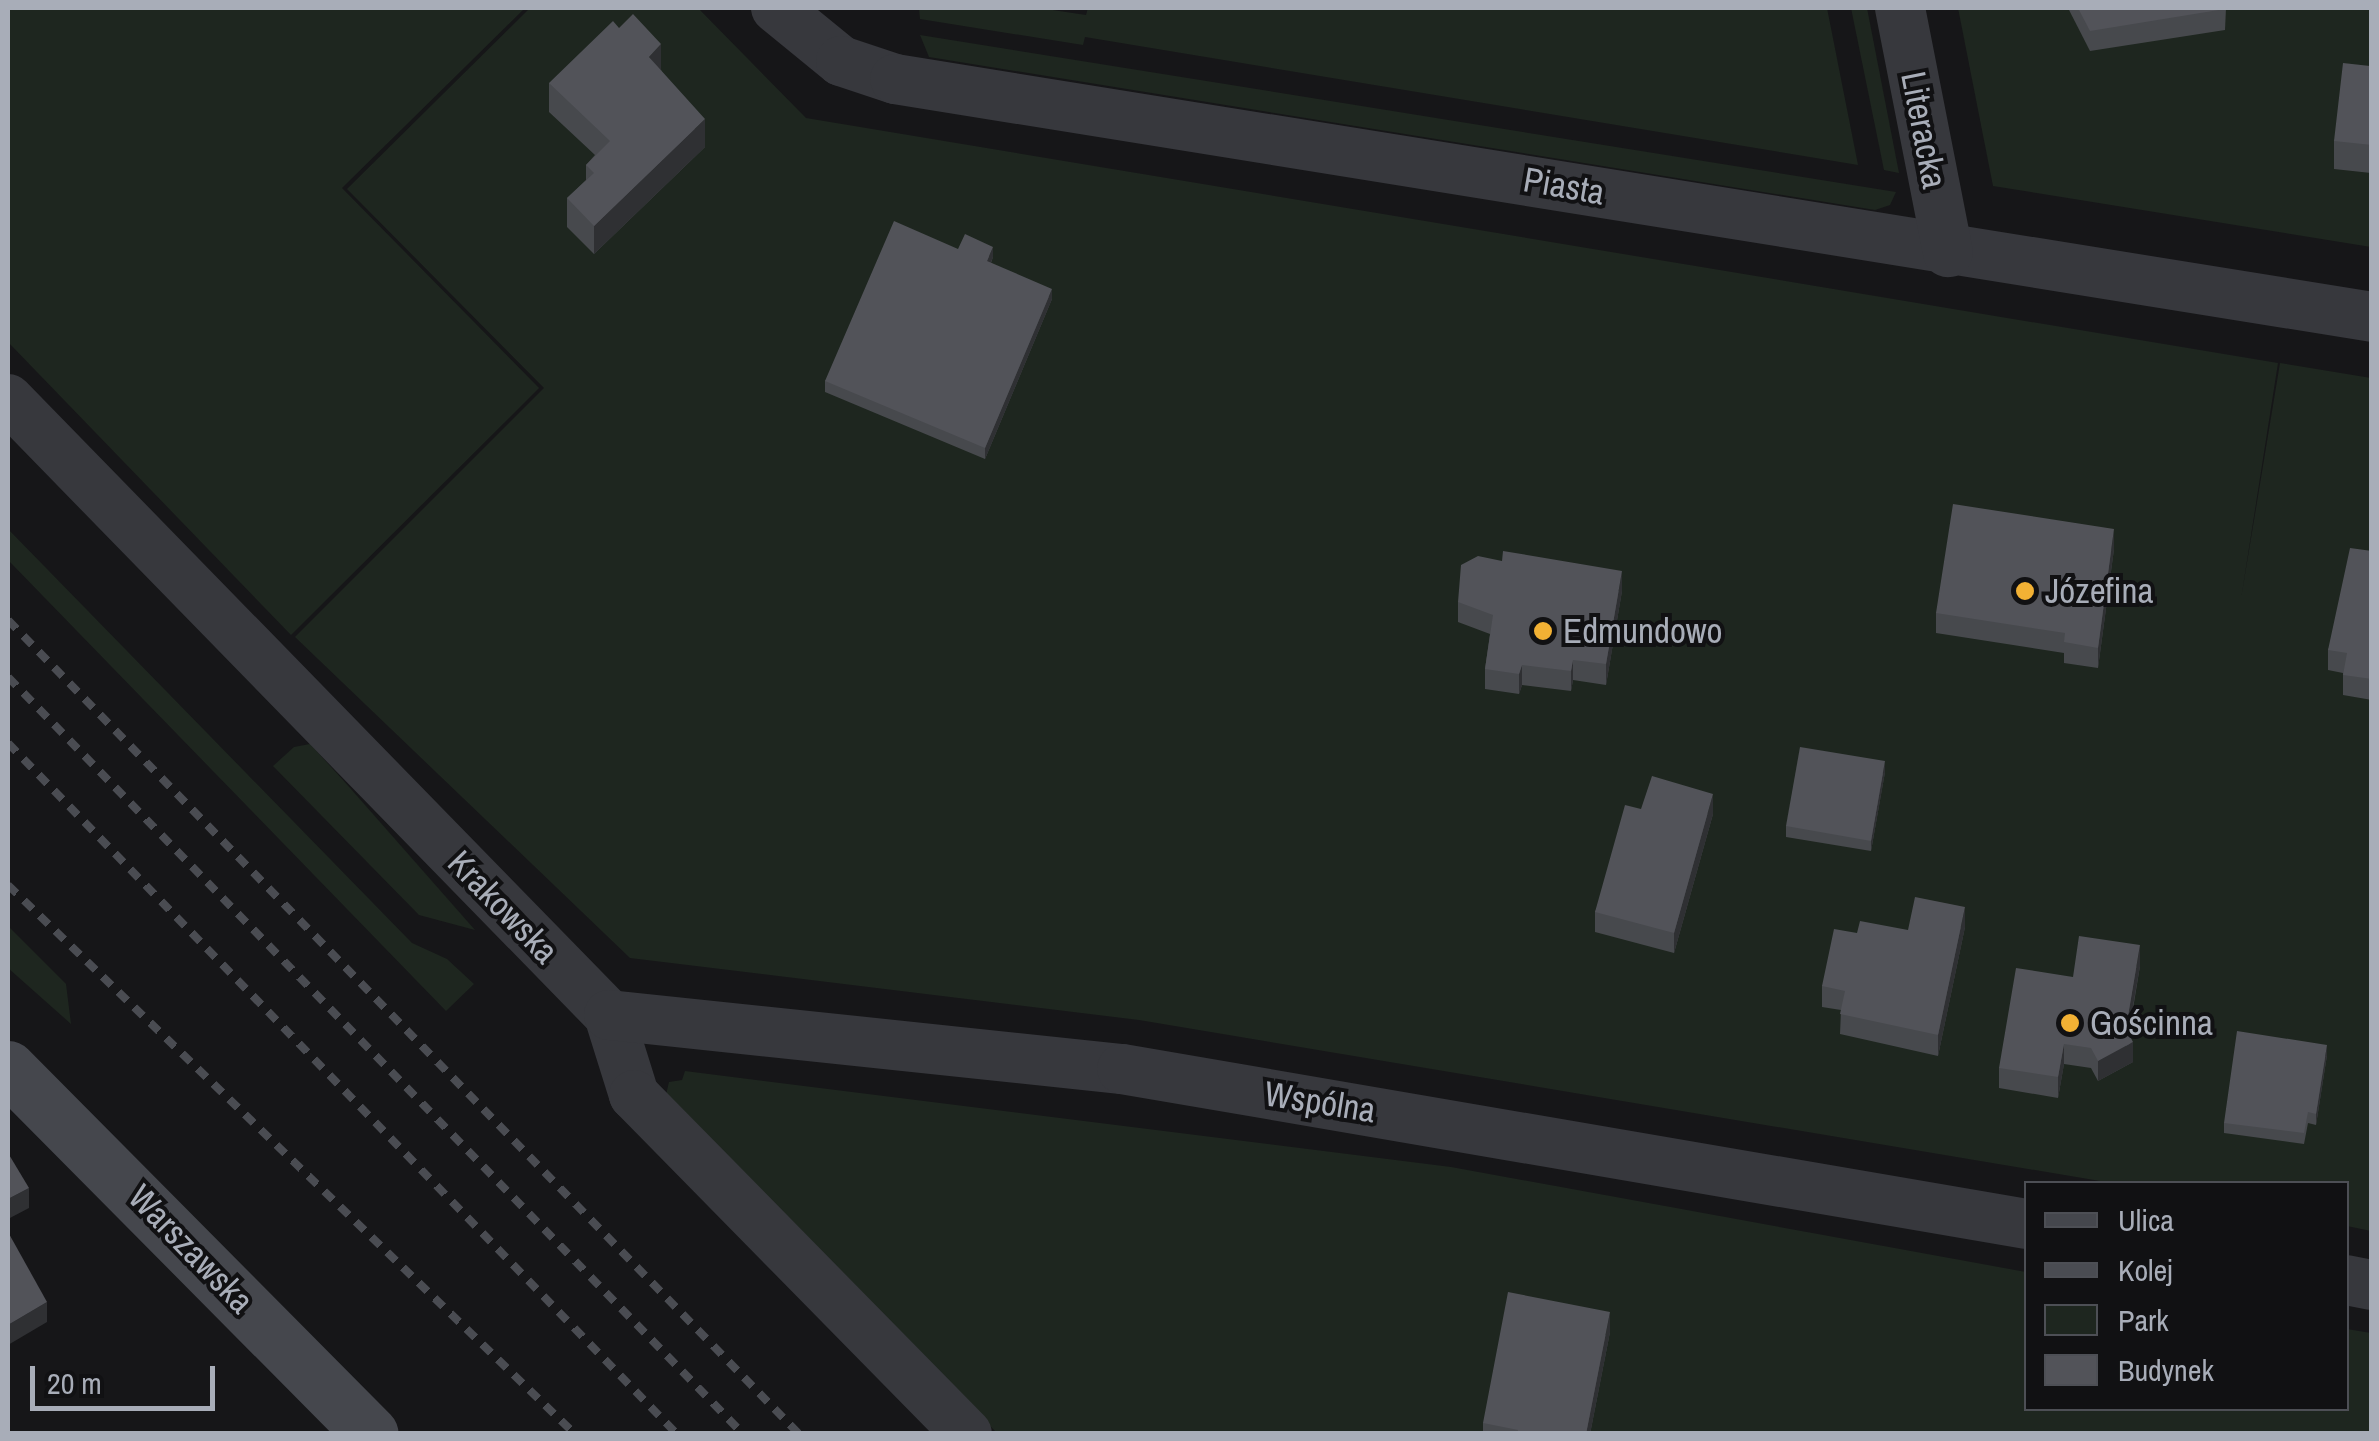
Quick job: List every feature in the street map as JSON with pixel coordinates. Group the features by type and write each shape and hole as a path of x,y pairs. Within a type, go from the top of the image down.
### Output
{"street":[{"name":"Piasta","path":"776,8 841,61 895,79 1335,146 1948,252 2372,317"},
{"name":"Literacka","path":"1900,8 1948,252"},
{"name":"Krakowska","path":"8,399 609,1014 634,1096 967,1434"},
{"name":"Wspólna","path":"609,1014 1122,1069 2024,1224"},
{"name":"Warszawska","path":"8,1068 371,1434"}],"green space":[{"path":"8,8 525,8 342,188 539,388 291,635 8,342"},
{"path":"530,8 698,8 806,118 2278,363 2241,599 2280,363 2371,378 2371,1231 2349,1226 2349,1181 2100,1181 1139,1020 630,958 295,637 544,388 347,189"},
{"path":"919,8 1039,8 1086,15 1088,8 1827,8 1858,165 1085,37 1083,45 920,19"},
{"path":"1851,8 1867,8 1899,173 1884,170"},
{"path":"1958,8 2371,8 2371,247 1993,186"},
{"path":"920,35 1896,192 1890,205 1875,210 929,57"},
{"path":"8,529 412,943 447,959 474,984 446,1011 8,560"},
{"path":"310,744 475,930 419,915 273,766 294,747"},
{"path":"8,926 66,984 71,1024 8,968"},
{"path":"685,1071 1451,1167 2024,1272 2024,1411 2349,1411 2349,1329 2371,1333 2371,1433 997,1433 665,1099 669,1082 682,1080"}],"building":[{"path":"2078,8 2225,8 2225,9 2090,31"},
{"path":"633,14 661,44 649,57 705,119 594,226 567,198 594,173 586,165 610,141 549,83 613,21 619,28"},
{"path":"2371,49 2372,145 2334,141 2343,63 2370,66"},
{"path":"894,221 958,249 965,234 993,247 987,261 1052,289 985,448 825,381"},
{"name":"Józefina","path":"1953,504 2114,529 2098,648 2064,642 2065,633 1936,613"},
{"path":"2350,548 2372,551 2372,679 2343,675 2347,653 2328,650"},
{"name":"Edmundowo","path":"1503,551 1622,571 1606,664 1573,660 1571,671 1522,665 1519,674 1485,669 1493,615 1458,602 1461,565 1478,556 1502,561"},
{"path":"1800,747 1885,761 1871,841 1786,826"},
{"path":"1652,776 1713,794 1674,933 1595,912 1625,805 1641,809"},
{"path":"1915,897 1965,907 1938,1035 1840,1014 1845,991 1822,986 1834,929 1857,933 1860,921 1908,930"},
{"name":"Gościnna","path":"2079,936 2140,945 2126,1028 2133,1042 2098,1061 2091,1048 2064,1044 2058,1077 1999,1068 2016,968 2073,977"},
{"path":"2237,1031 2327,1045 2316,1114 2308,1112 2304,1133 2224,1123"},
{"path":"8,1153 29,1188 8,1199"},
{"path":"8,1232 47,1302 8,1325"},
{"path":"1508,1292 1610,1312 1586,1434 1517,1434 1518,1430 1483,1423"}],"railway":[{"path":"8,620 799,1434"},
{"path":"8,677 743,1434"},
{"path":"8,743 677,1434"},
{"path":"8,885 575,1434"}],"place":[{"name":"Józefina","path":"2025,591"},
{"name":"Edmundowo","path":"1543,631"},
{"name":"Gościnna","path":"2070,1023"}]}
